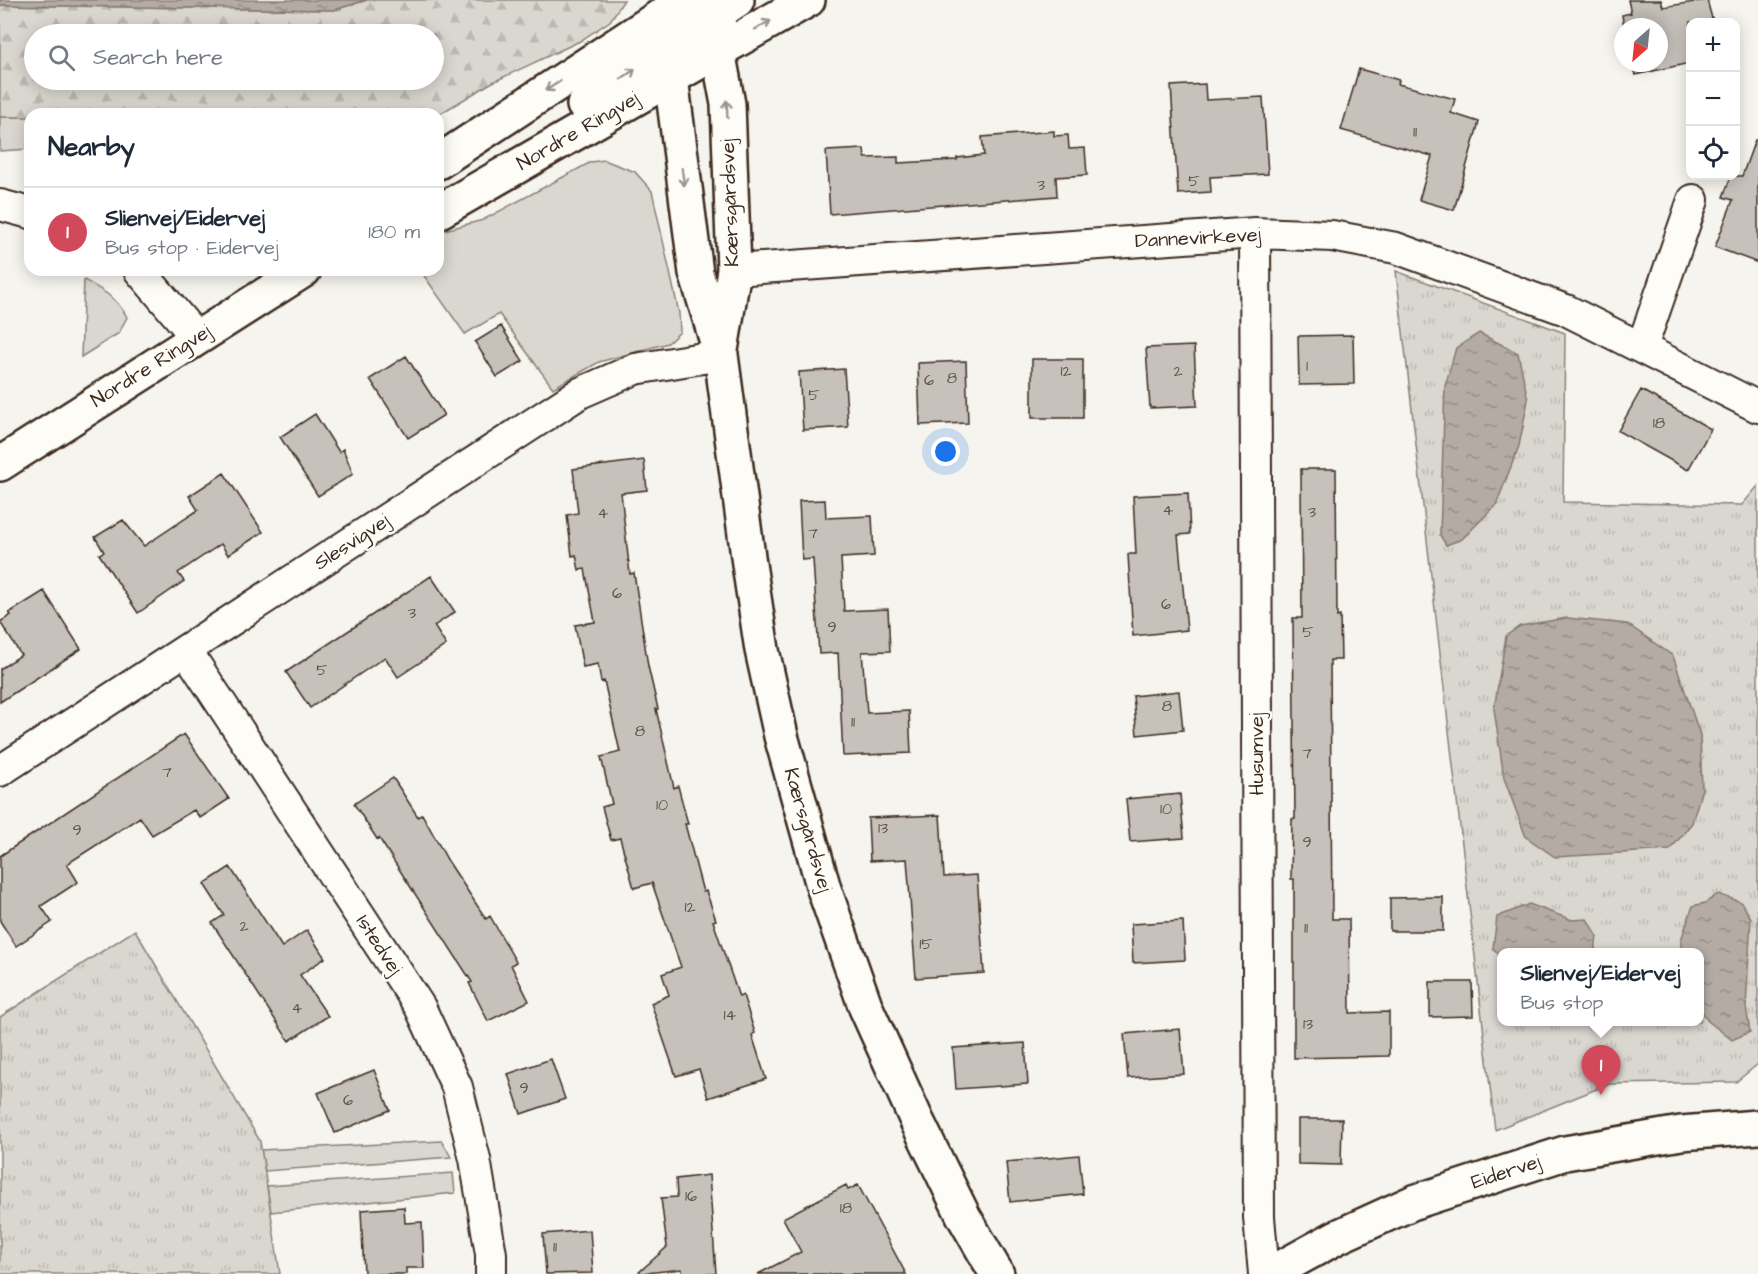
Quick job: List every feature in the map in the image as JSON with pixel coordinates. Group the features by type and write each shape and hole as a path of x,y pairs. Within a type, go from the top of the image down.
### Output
{"street":[{"name":"Nordre Ringvej","path":"444,208 672,63 718,51 808,0"},
{"name":"Kærsgårdsvej","path":"676,3 672,63 696,273 721,355 762,650 781,736 824,889 866,1008 964,1217 996,1274"},
{"path":"444,158 676,3"},
{"name":"Kærsgårdsvej","path":"720,3 718,51 728,104 734,270 721,355"},
{"path":"444,192 469,170 589,102 636,68 672,63 720,3"},
{"path":"1642,347 1694,200"},
{"path":"0,205 24,211"},
{"name":"Dannevirkevej","path":"734,270 1255,233 1332,236 1396,248 1566,310 1758,407"},
{"name":"Husumvej","path":"1255,233 1259,1217 1264,1274"},
{"path":"144,276 196,337"},
{"name":"Nordre Ringvej","path":"0,464 294,276"},
{"name":"Slesvigvej","path":"0,771 579,393 635,369 721,355"},
{"name":"Istedvej","path":"186,650 420,1007 457,1087 475,1159 491,1254 490,1274"},
{"name":"Eidervej","path":"1270,1274 1337,1237 1414,1202 1565,1153 1681,1133 1758,1127"}],"green space":[{"path":"367,0 624,0 610,21 580,41 491,83 444,111 444,108 24,108 24,117 0,117 0,5 334,10"},
{"path":"0,117 24,117 24,149 0,151"},
{"path":"604,160 635,172 652,191 679,313 680,332 668,343 599,362 553,388 499,314 465,334 424,276 444,276 445,230 483,220 591,162"},
{"path":"1396,271 1565,333 1563,502 1742,505 1758,486 1758,1064 1736,1082 1609,1084 1495,1130"},
{"path":"84,280 114,300 127,317 119,333 81,357"},
{"path":"135,930 260,1141 280,1274 0,1274 0,1017"},
{"path":"442,1141 451,1157 265,1171 261,1150"},
{"path":"453,1173 455,1193 271,1212 267,1186"}],"water":[{"path":"0,0 367,0 334,10 0,5"},
{"path":"1479,333 1518,353 1528,400 1519,446 1496,505 1462,539 1446,545 1440,535 1445,386 1456,348"},
{"path":"1567,618 1627,624 1673,656 1700,735 1702,789 1692,823 1670,850 1555,857 1526,837 1504,778 1494,709 1506,636 1520,626"},
{"path":"1718,894 1741,902 1751,918 1746,1007 1750,1032 1732,1040 1708,1021 1704,1015 1704,948 1681,948 1681,940 1693,906 1705,903"},
{"path":"1529,904 1572,920 1587,919 1597,936 1596,948 1497,948 1497,952 1493,948 1497,917"}],"building":[{"path":"1628,0 1661,0 1663,7 1707,0 1712,18 1686,18 1686,64 1668,68 1668,18 1622,18 1622,15 1631,13"},
{"path":"1359,69 1399,80 1398,84 1455,99 1451,113 1479,122 1454,210 1419,200 1432,156 1341,130"},
{"path":"1205,84 1206,100 1263,97 1268,174 1210,177 1211,192 1178,194 1171,86"},
{"path":"1054,131 1054,136 1068,135 1069,149 1085,148 1087,175 1056,177 1057,196 830,214 826,151 864,149 865,158 898,157 898,163 957,160 957,158 984,155 982,137"},
{"path":"1755,140 1758,141 1758,263 1715,247 1733,200 1723,197 1729,180 1740,180"},
{"path":"501,326 523,361 497,377 475,342"},
{"path":"1353,335 1354,384 1299,385 1298,336"},
{"path":"1194,346 1197,406 1150,408 1146,348"},
{"path":"406,356 444,415 408,438 370,379"},
{"path":"1032,359 1083,359 1083,418 1032,418"},
{"path":"966,361 968,423 920,425 918,363"},
{"path":"844,369 848,427 803,430 799,372"},
{"path":"1641,390 1711,429 1688,470 1618,431"},
{"path":"315,414 339,452 343,449 353,474 318,496 280,437"},
{"path":"644,460 647,490 621,493 630,574 634,573 648,666 658,709 656,709 674,788 678,786 688,824 685,824 703,892 706,891 716,920 713,921 739,997 743,995 755,1033 752,1035 766,1079 708,1098 699,1069 676,1076 651,1003 669,995 662,974 681,967 652,883 634,888 620,838 611,840 602,807 612,804 601,757 620,752 598,664 583,667 575,625 595,622 585,569 579,570 576,555 572,556 567,515 578,513 573,469"},
{"path":"1301,469 1336,469 1337,617 1340,616 1341,660 1330,660 1332,919 1349,919 1350,1013 1389,1012 1389,1056 1294,1058 1294,879 1291,879 1292,819 1295,819 1293,618 1302,618"},
{"path":"224,473 263,532 228,555 221,544 178,573 184,581 138,613 99,554 104,552 95,537 123,520 144,546 198,510 189,496"},
{"path":"1188,493 1190,534 1178,535 1187,630 1133,636 1128,554 1136,554 1133,496"},
{"path":"825,500 826,518 872,516 874,556 841,558 844,611 888,609 890,651 862,652 867,713 909,711 911,753 843,756 838,653 819,654 813,559 802,560 799,501"},
{"path":"431,576 455,612 434,626 446,645 398,677 385,657 310,708 286,672"},
{"path":"44,591 81,649 0,702 0,669 21,655 0,622 11,615 9,613"},
{"path":"1179,691 1183,730 1137,735 1133,696"},
{"path":"184,734 229,799 200,818 194,810 152,835 140,817 67,864 78,882 41,906 52,922 16,946 0,921 0,856"},
{"path":"393,778 418,817 422,814 448,861 486,919 490,916 516,962 511,965 529,1001 488,1021 469,983 472,982 379,838 377,839 354,804"},
{"path":"1180,794 1184,838 1130,842 1126,799"},
{"path":"940,815 944,877 977,875 984,973 916,978 907,859 870,861 868,818"},
{"path":"230,867 282,947 307,930 325,958 300,975 328,1016 289,1041 212,923 224,915 204,884"},
{"path":"1443,897 1443,931 1390,931 1390,898"},
{"path":"1183,921 1185,960 1133,963 1131,924"},
{"path":"1430,982 1472,982 1473,1016 1430,1017"},
{"path":"1180,1029 1184,1074 1128,1078 1124,1034"},
{"path":"1025,1043 1028,1084 956,1089 953,1048"},
{"path":"551,1059 565,1099 521,1114 508,1074"},
{"path":"374,1070 390,1110 335,1133 318,1093"},
{"path":"1298,1119 1342,1119 1341,1165 1298,1164"},
{"path":"1079,1155 1083,1194 1010,1202 1006,1162"},
{"path":"709,1175 716,1274 682,1274 682,1269 637,1274 667,1247 661,1198 677,1197 676,1179"},
{"path":"846,1185 848,1190 858,1185 906,1274 758,1274 801,1252 783,1218"},
{"path":"404,1207 405,1223 422,1222 424,1268 406,1268 406,1274 364,1274 361,1210"},
{"path":"590,1230 593,1273 546,1274 543,1234"}],"place":[{"name":"Slienvej/Eidervej","path":"1601,1095"}]}
